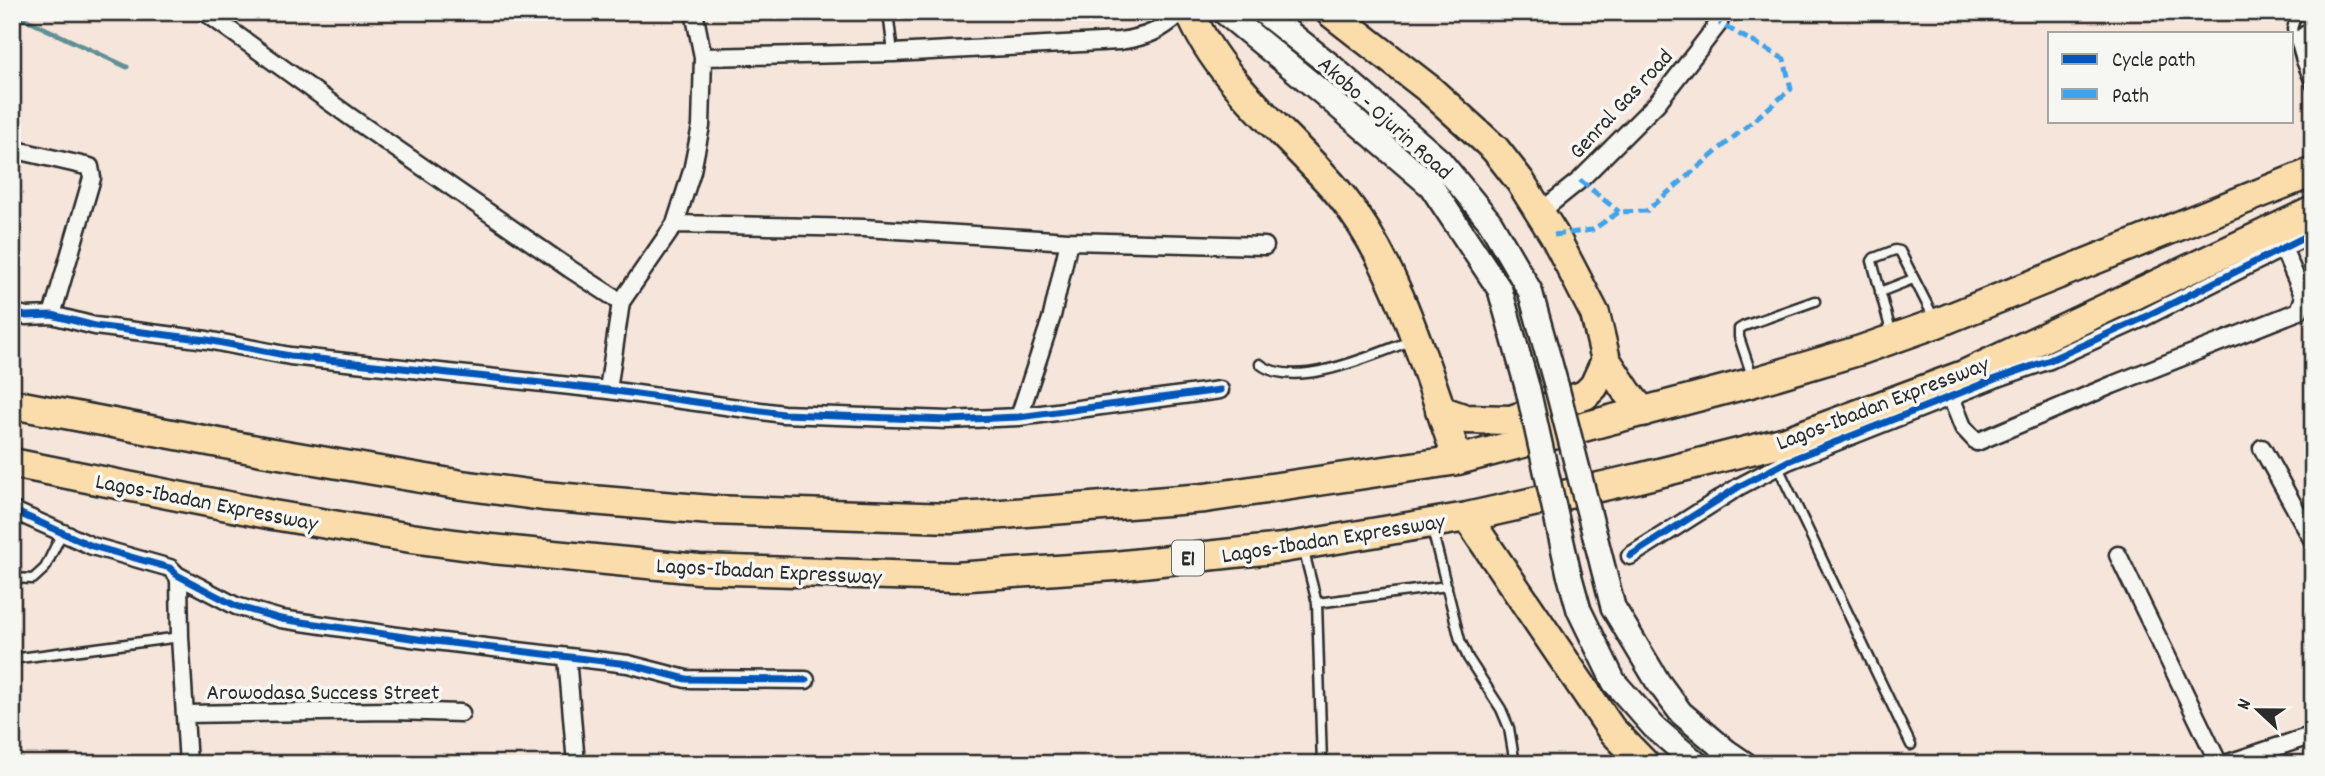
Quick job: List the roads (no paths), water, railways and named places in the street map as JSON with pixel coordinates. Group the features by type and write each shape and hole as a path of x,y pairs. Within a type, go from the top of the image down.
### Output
{"highway":[{"path":"1190,12 1199,35 1246,95 1342,197 1373,243 1401,298 1458,460"},
{"path":"1329,12 1429,89 1495,149 1520,181 1538,214 1554,235 1595,314 1606,360 1643,412"},
{"path":"12,404 462,485 617,503 792,514 951,518 1205,498 1458,460 1754,382 1937,323 2313,172"},
{"name":"Lagos-Ibadan Expressway","path":"12,463 273,515 411,538 492,549 699,569 955,577 1115,566 1303,545 1467,517 1652,475 1786,440 1966,374 2313,211"},
{"path":"1440,410 1466,419 1511,421 1585,395 1594,386 1606,360"},
{"path":"1467,517 1611,729 1645,764"}],"main road":[{"path":"1224,12 1431,186 1500,290 1528,390 1579,610 1614,682 1654,726 1697,764"},
{"name":"Akobo - Ojurin Road","path":"1264,12 1330,65 1440,161 1490,222 1531,291 1613,607 1658,682 1681,713 1745,764"}],"street":[{"path":"205,12 360,123 621,302"},
{"path":"608,390 621,302 675,224 692,171 701,126 703,57 694,12"},
{"path":"703,57 893,53 1140,38 1161,30 1182,12"},
{"name":"Genral Gas road","path":"1538,214 1580,180 1657,103 1719,23 1722,12"},
{"path":"12,149 90,167 92,172 52,315"},
{"path":"675,224 864,228 1069,241 1265,246"},
{"path":"1630,556 1740,486 1788,461 2062,355 2141,319 2313,233"},
{"path":"1020,417 1052,316 1069,241"},
{"path":"1951,397 1963,427 1977,442 2299,310 2304,297 2283,248"},
{"path":"12,312 26,316 52,315 96,326 207,340 290,356 608,390 783,414 948,421 1020,417 1220,390"},
{"path":"2262,448 2313,541"},
{"path":"12,510 93,546 170,568 177,575 236,606 281,620 628,664 686,679 806,680"},
{"path":"2118,555 2219,764"},
{"path":"177,575 188,764"},
{"path":"567,657 576,764"},
{"name":"Arowodasa Success Street","path":"185,714 393,711 461,713"},
{"path":"2225,764 2313,735"}],"lane":[{"path":"888,12 893,53"},
{"path":"2293,32 2297,12"},
{"path":"2301,61 2300,34 2313,24"},
{"path":"2294,36 2313,90"},
{"path":"1893,339 1872,261 1895,250 1900,251 1937,323"},
{"path":"1880,292 1913,278"},
{"path":"1754,382 1739,337 1739,329 1815,301"},
{"path":"1260,364 1276,373 1307,373 1366,358 1415,339"},
{"path":"1778,467 1911,745"},
{"path":"1430,523 1454,621 1468,658 1501,709 1509,728 1515,764"},
{"path":"12,578 33,579 45,568 62,533"},
{"path":"1303,545 1317,603 1322,764"},
{"path":"1317,603 1447,586"},
{"path":"12,659 180,637"}],"waterway":[{"path":"12,13 127,67"}]}
